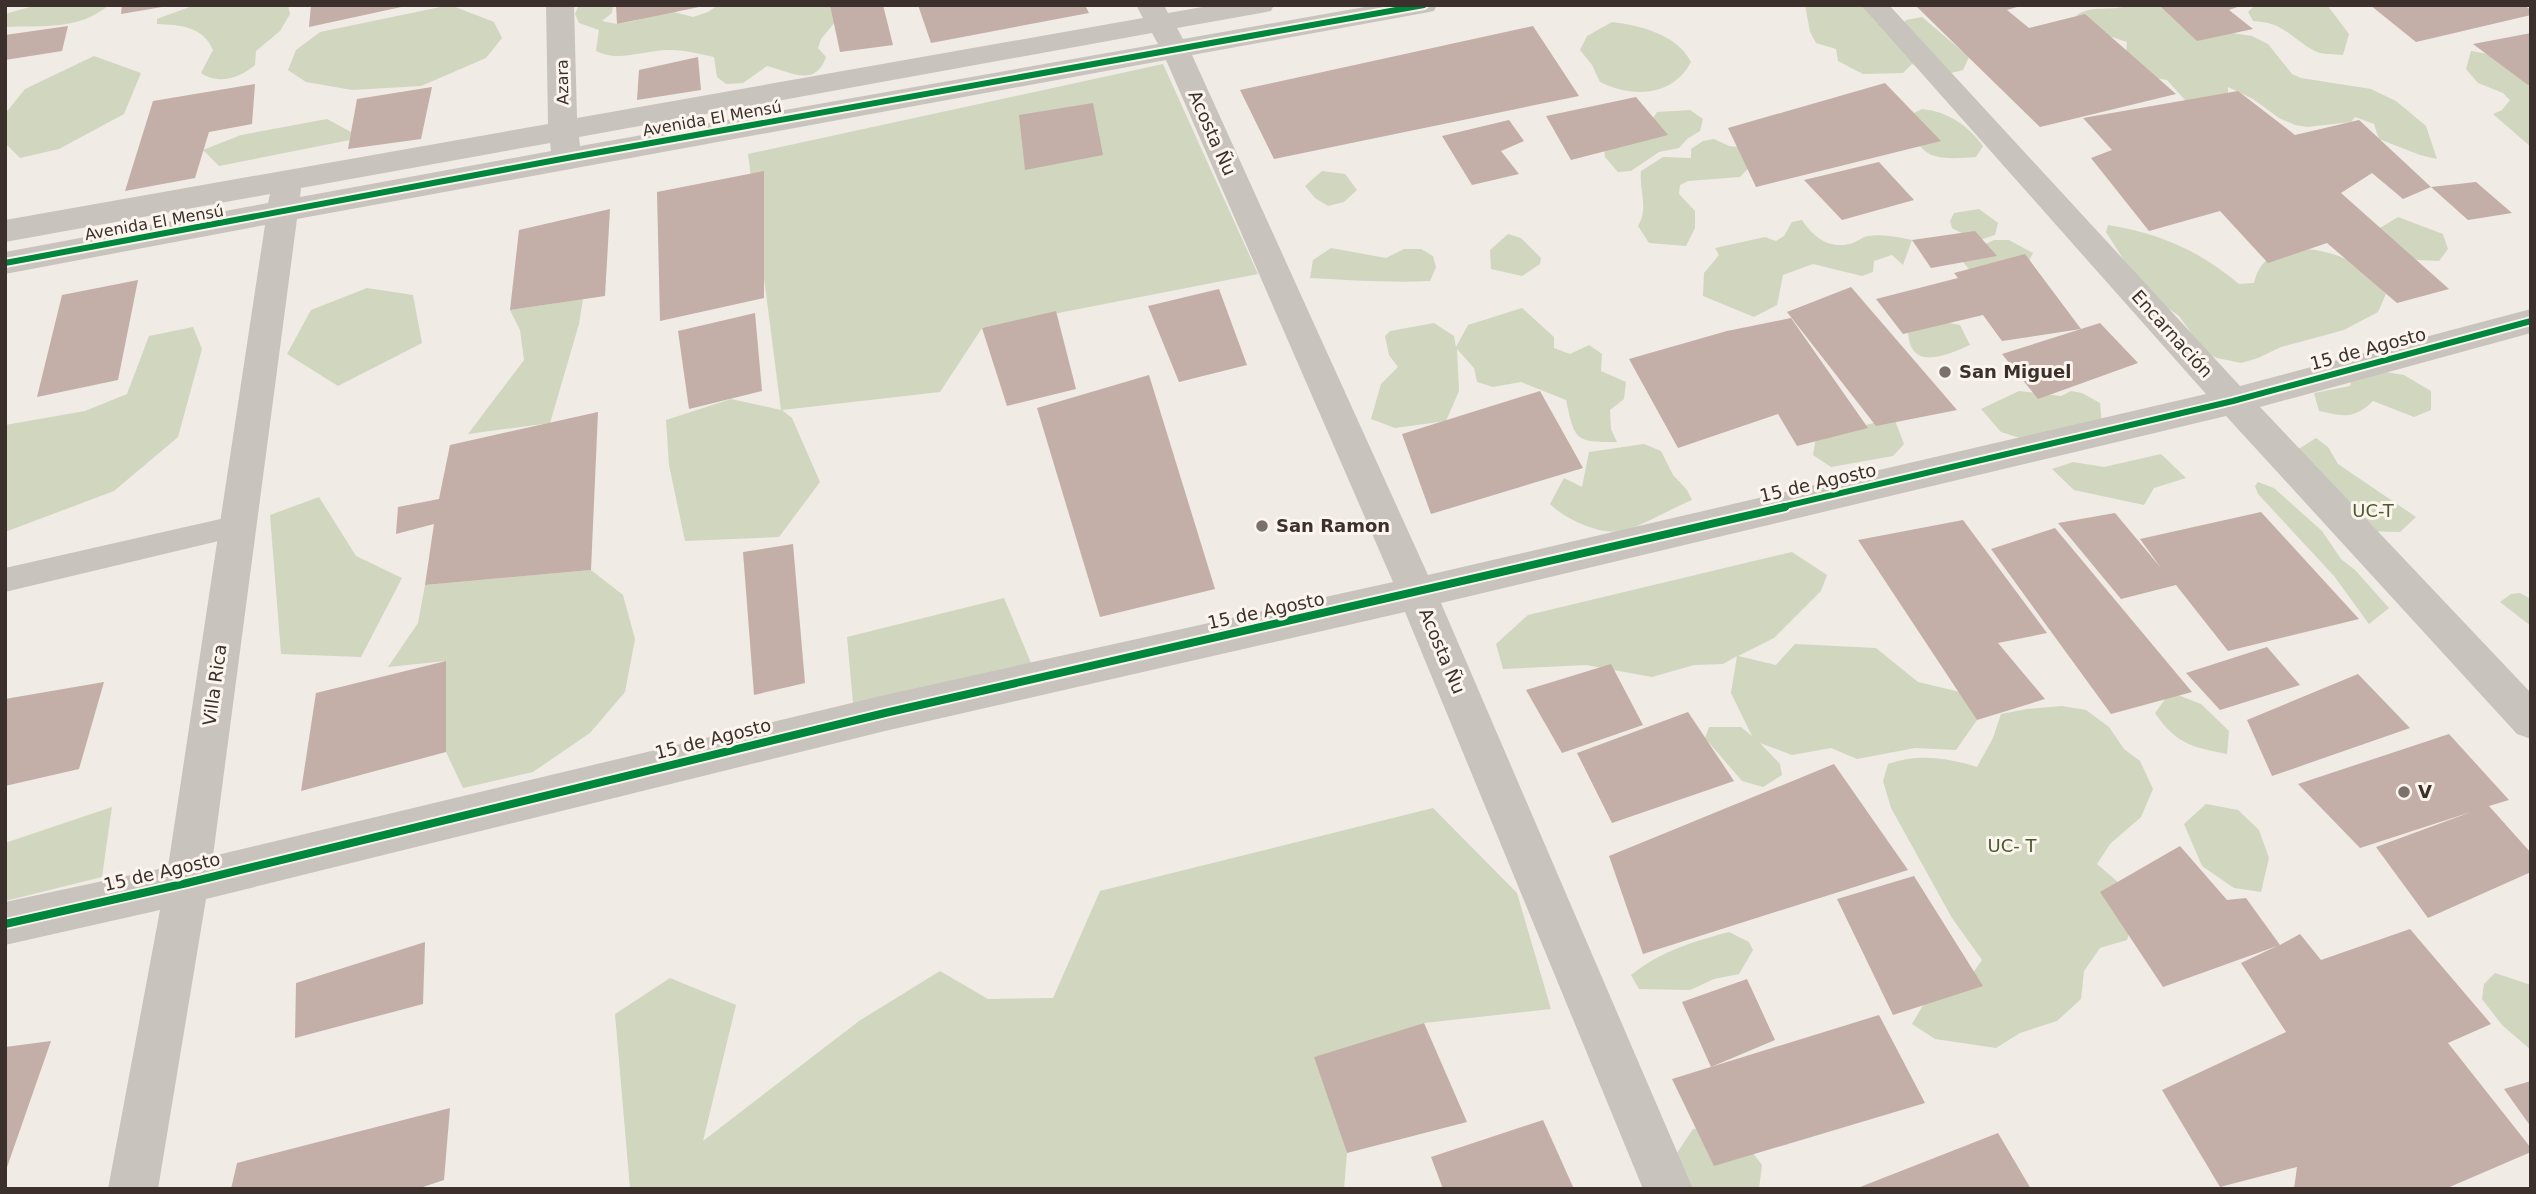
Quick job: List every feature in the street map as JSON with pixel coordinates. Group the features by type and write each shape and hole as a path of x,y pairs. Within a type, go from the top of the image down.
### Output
{"street":[{"name":"Azara","path":"561,5 565,145"},
{"name":"Avenida El Mensú","path":"5,262 285,196 565,145 1261,5"},
{"name":"Avenida El Mensú","path":"1162,26 1424,5"},
{"name":"Encarnación","path":"1874,5 2232,401 2531,722"},
{"name":"Acosta Ñu","path":"1162,26 1417,593 1668,1189"},
{"name":"Avenida El Mensú","path":"5,231 285,196"},
{"name":"Villa Rica","path":"134,1189 187,883 285,196"},
{"name":"15 de Agosto","path":"5,924 187,883 898,710 1417,593 2232,401 2531,321"}],"lane":[{"path":"5,580 238,526"}],"green space":[{"path":"37,5 109,5 72,23 5,27 5,14"},
{"path":"195,5 288,5 290,14 280,31 256,51 255,65 236,76 214,79 201,73 213,50 203,36 190,28 157,24 157,19"},
{"path":"450,5 494,22 502,38 486,58 421,86 352,90 306,82 288,70 296,50 320,32"},
{"path":"579,5 613,5 612,13 602,21 617,24 666,10 693,17 718,5 833,5 836,21 821,39 818,48 826,57 815,73 792,74 767,66 743,83 726,84 717,77 714,57 677,50 623,56 596,51 599,30 579,23 575,14"},
{"path":"1805,5 1871,5 1894,34 1906,20 1922,17 1969,57 1963,70 1943,75 1912,64 1903,73 1863,74 1838,61 1836,49 1816,43 1810,32"},
{"path":"2157,5 2219,31 2252,36 2268,44 2292,74 2301,78 2371,89 2396,101 2426,126 2437,159 2379,139 2374,124 2355,117 2351,122 2307,127 2295,125 2228,87 2228,99 2185,100 2167,80 2150,77 2126,53 2127,42 2094,31 2076,16 2088,10"},
{"path":"2255,5 2327,5 2349,34 2343,55 2318,52 2272,24 2253,21 2248,12"},
{"path":"1612,22 1645,29 1667,38 1685,53 1691,62 1673,82 1651,91 1625,91 1600,82 1592,65 1580,50 1587,36"},
{"path":"2471,51 2499,56 2531,80 2531,147 2493,114 2502,110 2510,100 2503,93 2478,83 2466,69"},
{"path":"94,56 141,73 124,114 59,149 20,158 5,143 5,114 25,89"},
{"path":"1163,64 1258,274 982,328 940,392 782,410 792,418 820,482 779,537 685,541 669,465 666,420 731,399 781,410 748,154"},
{"path":"1922,109 1949,116 1971,132 1983,146 1976,157 1939,157 1923,150 1904,118"},
{"path":"1690,110 1703,119 1700,131 1679,148 1659,152 1631,171 1618,172 1605,157 1604,147 1648,126 1657,112"},
{"path":"327,119 351,132 350,140 219,166 203,150 241,135"},
{"path":"1714,139 1729,146 1748,148 1753,163 1740,177 1688,181 1680,185 1679,194 1695,211 1695,228 1686,246 1649,243 1638,226 1643,213 1641,171 1663,157 1691,158 1691,149 1703,141"},
{"path":"1322,171 1345,174 1357,190 1344,202 1328,206 1315,198 1305,186"},
{"path":"1979,209 1998,223 1995,235 1977,241 1952,228 1950,221 1954,213"},
{"path":"2398,217 2443,234 2448,249 2439,261 2417,260 2378,238 2380,228"},
{"path":"1802,220 1817,237 1830,244 1845,245 1874,235 1912,240 1903,265 1892,255 1874,261 1873,272 1862,276 1813,264 1783,275 1777,305 1754,317 1703,296 1704,273 1719,255 1715,248 1765,237 1776,241 1784,236 1792,222"},
{"path":"2108,225 2162,238 2178,245 2209,262 2239,284 2254,283 2260,268 2270,257 2283,251 2299,249 2331,253 2363,269 2386,294 2378,312 2344,330 2281,347 2241,363 2217,358 2205,352 2179,316 2143,290 2106,232"},
{"path":"1508,234 1521,238 1541,258 1540,264 1522,276 1491,269 1490,250"},
{"path":"1994,240 2009,240 2033,253 2018,282 1973,274 1963,262 1972,250"},
{"path":"1331,248 1386,258 1404,249 1421,249 1433,256 1436,267 1430,281 1310,278 1313,260"},
{"path":"367,288 413,295 422,343 338,386 287,354 311,310"},
{"path":"583,299 579,324 550,423 468,434 524,360 520,330 510,310"},
{"path":"1522,308 1554,337 1554,348 1570,354 1589,345 1602,354 1601,371 1626,382 1624,399 1610,410 1611,429 1617,442 1585,440 1579,436 1572,424 1566,400 1521,382 1493,387 1477,382 1474,368 1457,349 1459,391 1446,421 1395,428 1371,419 1381,384 1398,367 1389,355 1385,336 1390,331 1434,323 1454,336 1456,347 1468,325"},
{"path":"1934,320 1960,325 1970,345 1941,356 1923,357 1916,353 1908,333"},
{"path":"193,327 202,349 178,437 114,491 5,532 5,425 85,411 127,394 149,336"},
{"path":"2355,367 2404,375 2431,391 2431,410 2414,417 2373,401 2354,414 2319,411 2314,393 2350,386"},
{"path":"2019,391 2061,396 2071,391 2082,393 2100,403 2102,425 2040,444 2001,432 1981,409"},
{"path":"1894,418 1904,444 1893,456 1831,467 1813,455 1816,437"},
{"name":"UC-T","path":"2316,438 2328,447 2338,464 2416,517 2400,532 2365,531 2294,452"},
{"path":"1644,444 1661,451 1673,475 1692,500 1643,524 1617,532 1585,526 1565,516 1550,504 1564,478 1582,487 1589,452"},
{"path":"2161,454 2186,478 2154,488 2144,505 2074,490 2052,469 2073,462 2104,467"},
{"path":"2258,482 2274,488 2322,531 2341,559 2355,570 2389,608 2369,624 2334,576 2258,494 2255,486"},
{"path":"319,497 356,556 402,578 361,657 281,654 270,515"},
{"path":"1792,552 1827,575 1821,591 1774,638 1738,656 1776,665 1795,644 1876,648 1918,682 1960,692 1977,720 1956,750 1915,748 1857,759 1831,748 1792,755 1760,743 1780,764 1782,775 1763,787 1742,781 1705,738 1709,727 1741,727 1752,736 1731,693 1737,656 1723,664 1694,665 1652,677 1586,665 1503,669 1496,644 1528,615"},
{"path":"591,570 623,595 635,639 625,692 590,733 533,772 463,788 446,752 446,661 388,667 418,623 425,585"},
{"path":"2520,593 2531,599 2531,626 2500,602 2511,594"},
{"path":"1004,598 1039,682 855,725 847,637"},
{"path":"2178,695 2201,704 2229,731 2227,754 2186,743 2170,732 2155,713 2166,698"},
{"name":"UC- T","path":"2062,706 2086,710 2109,727 2124,749 2140,761 2153,789 2141,817 2110,844 2097,864 2119,883 2136,911 2127,940 2100,948 2084,971 2081,999 2057,1021 2020,1033 1996,1048 1935,1039 1912,1024 1933,988 1970,977 1982,960 1952,918 1891,808 1883,781 1888,764 1933,758 1977,767 1993,738 2001,714"},
{"path":"2206,804 2238,810 2259,830 2269,858 2261,892 2234,888 2202,866 2184,824"},
{"path":"112,807 102,877 5,901 5,843"},
{"path":"1433,808 1517,893 1551,1009 1424,1023 1315,1057 1347,1153 1344,1189 630,1189 615,1014 670,978 736,1005 703,1141 859,1021 940,971 988,999 1053,998 1100,891"},
{"path":"1729,932 1749,942 1753,950 1739,974 1714,979 1690,990 1639,989 1631,975 1665,953"},
{"path":"2495,973 2531,985 2531,1050 2502,1025 2482,999 2484,984"},
{"path":"1712,1126 1745,1143 1762,1165 1759,1189 1688,1189 1677,1153 1693,1129"}],"building":[{"path":"122,5 162,5 162,7 121,14"},
{"path":"311,5 406,5 406,6 309,27"},
{"path":"616,5 704,5 704,6 617,24"},
{"path":"830,5 883,5 893,45 840,52"},
{"path":"918,5 1085,5 1089,13 931,43"},
{"path":"1915,5 2024,5 2007,10 2029,28 2085,14 2176,94 2040,127"},
{"path":"2159,5 2243,5 2229,10 2253,29 2197,41"},
{"path":"2370,5 2524,5 2531,10 2531,15 2416,42"},
{"path":"68,26 62,51 5,60 5,35"},
{"path":"1533,26 1579,96 1274,159 1240,90"},
{"path":"2531,33 2531,84 2528,85 2473,44"},
{"path":"698,57 701,90 637,100 639,70"},
{"path":"1885,83 1941,141 1756,187 1728,128"},
{"path":"255,84 252,124 209,132 195,178 125,191 153,101"},
{"path":"432,87 421,139 348,149 357,99"},
{"path":"2238,91 2295,135 2359,120 2431,187 2403,199 2372,173 2341,193 2449,289 2397,303 2327,243 2268,263 2220,211 2149,231 2091,158 2112,150 2083,118"},
{"path":"1636,97 1668,135 1571,160 1546,116"},
{"path":"1093,103 1103,155 1025,170 1019,115"},
{"path":"1509,120 1524,141 1501,151 1519,174 1472,185 1442,136"},
{"path":"1879,162 1914,200 1842,220 1804,180"},
{"path":"764,171 764,298 660,321 657,192"},
{"path":"2476,182 2512,213 2468,220 2431,187"},
{"path":"610,209 605,296 510,310 519,230"},
{"path":"1975,231 1997,256 1931,268 1912,240"},
{"path":"2025,254 2081,329 2002,341 1983,315 1903,334 1876,299 1958,278 1954,273"},
{"path":"138,280 118,380 37,397 62,295"},
{"path":"1851,287 1957,410 1876,426 1787,312"},
{"path":"1219,289 1247,365 1179,382 1148,306"},
{"path":"1056,311 1076,389 1007,406 982,328"},
{"path":"755,313 762,391 689,409 678,331"},
{"path":"1791,318 1868,428 1797,446 1778,414 1678,448 1629,359 1727,331"},
{"path":"2100,323 2138,363 2038,399 2002,354"},
{"path":"1149,375 1215,589 1100,617 1037,408"},
{"path":"1540,391 1583,468 1431,514 1402,434"},
{"path":"598,412 591,570 425,585 434,524 396,534 398,507 439,499 450,445"},
{"path":"2261,512 2359,619 2228,651 2176,585 2121,599 2058,523 2115,513 2161,568 2140,539"},
{"path":"1963,520 2047,633 1998,643 2045,699 1977,720 1858,540"},
{"path":"2055,528 2192,692 2111,714 1991,549"},
{"path":"793,544 805,683 754,695 743,552"},
{"path":"2267,647 2300,685 2220,710 2186,673"},
{"path":"446,661 446,752 301,791 316,693"},
{"path":"1611,664 1643,725 1562,753 1526,690"},
{"path":"2358,674 2410,728 2272,776 2247,720"},
{"path":"104,682 79,769 5,786 5,699"},
{"path":"1688,712 1734,781 1612,823 1577,753"},
{"path":"2449,734 2509,800 2489,806 2531,853 2531,872 2428,918 2376,847 2471,812 2360,848 2298,784"},
{"path":"1834,764 1908,870 1643,954 1609,856"},
{"path":"2180,846 2227,900 2246,898 2280,945 2300,934 2321,960 2410,929 2491,1024 2448,1043 2531,1148 2531,1152 2445,1189 2294,1189 2297,1167 2220,1187 2162,1090 2286,1032 2241,963 2277,946 2163,987 2100,892"},
{"path":"1914,876 1983,986 1893,1015 1837,899"},
{"path":"425,942 423,1004 295,1038 296,983"},
{"path":"1747,979 1775,1040 1711,1067 1682,1002"},
{"path":"1879,1015 1925,1103 1714,1166 1672,1079"},
{"path":"1424,1023 1467,1122 1347,1153 1314,1057"},
{"path":"51,1041 6,1170 5,1170 5,1047"},
{"path":"2531,1081 2531,1127 2504,1089"},
{"path":"450,1108 444,1180 417,1189 231,1189 237,1163"},
{"path":"1543,1120 1574,1189 1443,1189 1431,1157"},
{"path":"1998,1133 2031,1189 1855,1189"}],"cycle path":[{"path":"5,263 567,158 1424,5"},
{"path":"5,924 187,883 885,713 1417,593 2233,401 2531,321"}],"place":[{"name":"San Miguel","path":"1945,372"},
{"name":"San Ramon","path":"1262,526"},
{"name":"V","path":"2404,792"}]}
